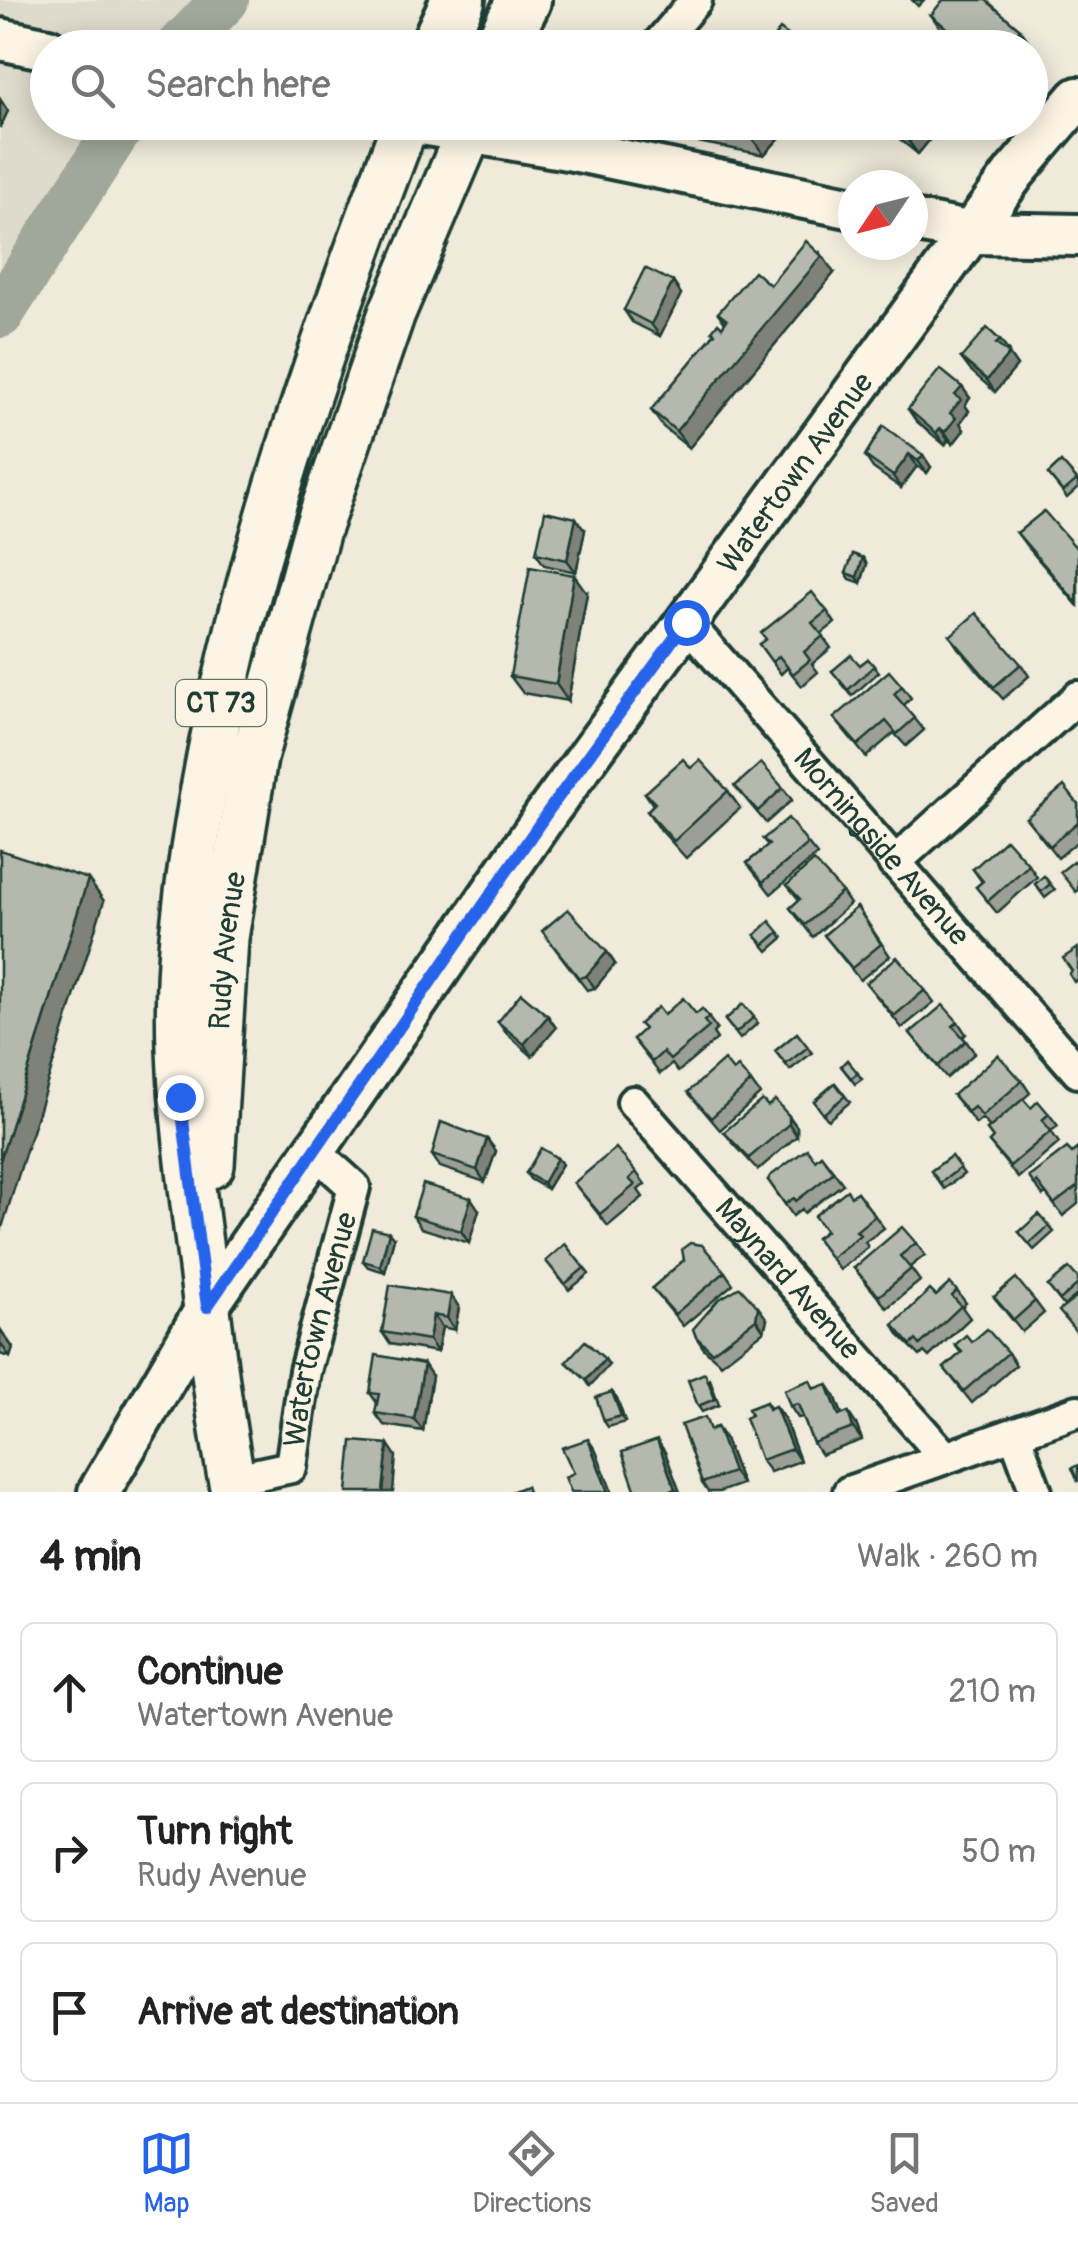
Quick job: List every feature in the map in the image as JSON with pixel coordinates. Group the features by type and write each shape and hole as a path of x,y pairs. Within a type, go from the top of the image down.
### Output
{"highway":[{"path":"444,30 458,0"},
{"path":"509,30 524,0"}],"main road":[{"path":"0,40 30,46"},
{"name":"Watertown Avenue","path":"1048,133 1078,98"},
{"name":"Rudy Avenue","path":"207,1307 180,1097 183,939 212,738 269,516 335,307 401,140"},
{"name":"Rudy Avenue","path":"207,1307 213,1102 224,938 254,758 322,515 392,313 465,140"},
{"path":"595,140 838,204"},
{"name":"Watertown Avenue","path":"232,1486 207,1307 549,810 1042,140"},
{"path":"928,224 973,233 1078,235"},
{"path":"99,1492 207,1307"}],"street":[{"path":"671,30 696,0"},
{"name":"Morningside Avenue","path":"686,622 1078,1072"},
{"path":"894,863 1078,698"},
{"name":"Maynard Avenue","path":"633,1102 944,1456"},
{"name":"Watertown Avenue","path":"232,1486 291,1467 305,1371 354,1187 313,1150"},
{"path":"849,1492 1078,1411"},
{"path":"1014,1435 1036,1492"}],"shaded area":[{"path":"0,0 225,0 196,30 30,30 30,140 112,140 0,314"}],"building":[{"path":"943,0 986,0 1020,29 949,30 931,15"},
{"path":"806,241 822,256 676,431 651,410 715,333 712,331 718,323 722,327 727,320 718,313 754,271 770,285"},
{"path":"645,268 673,282 651,324 624,310"},
{"path":"987,328 1000,340 996,344 1009,354 987,380 961,358"},
{"path":"940,369 962,387 955,395 961,400 950,413 956,418 945,432 940,428 936,433 908,409"},
{"path":"883,426 923,455 918,461 909,454 893,476 865,456"},
{"path":"1061,462 1077,480 1063,492 1048,474"},
{"path":"545,511 576,518 567,560 536,553"},
{"path":"1044,511 1078,550 1077,603 1017,533"},
{"path":"853,554 863,558 857,577 846,573"},
{"path":"530,567 574,575 556,684 510,676"},
{"path":"812,592 827,611 812,623 823,636 804,652 810,660 793,674 779,656 772,662 759,644 766,639 761,633"},
{"path":"976,613 1021,664 994,687 950,636"},
{"path":"851,655 860,665 868,659 874,666 848,690 832,671"},
{"path":"889,671 902,686 894,694 915,718 897,734 886,721 858,745 834,718"},
{"path":"683,759 691,768 700,760 728,791 674,841 647,811 655,803 645,793"},
{"path":"761,763 783,788 758,811 735,786"},
{"path":"1064,786 1078,804 1078,822 1050,846 1026,818"},
{"path":"788,818 808,844 763,882 747,863 769,845 763,839"},
{"path":"1006,839 1029,865 988,901 976,887 983,881 973,869"},
{"path":"0,850 88,879 0,1161"},
{"path":"1078,858 1078,890 1076,892 1060,872"},
{"path":"814,861 842,892 805,925 790,908 800,899 787,885"},
{"path":"1044,876 1050,884 1041,892 1035,884"},
{"path":"857,907 881,944 852,968 824,935"},
{"path":"568,909 607,952 586,976 579,978 542,931"},
{"path":"770,921 779,932 764,945 755,935"},
{"path":"1078,948 1078,979 1074,982 1063,958"},
{"path":"897,957 925,990 894,1016 866,983"},
{"path":"521,993 548,1016 524,1044 498,1022"},
{"path":"683,998 696,1014 702,1009 709,1017 704,1021 709,1027 670,1060 663,1052 652,1062 633,1039 644,1029 639,1024 658,1007 664,1015"},
{"path":"743,1004 754,1017 736,1033 725,1020"},
{"path":"943,1005 958,1022 953,1026 966,1041 938,1066 910,1033"},
{"path":"797,1033 808,1047 786,1064 775,1051"},
{"path":"998,1055 1022,1081 982,1116 974,1107 968,1112 953,1095"},
{"path":"724,1060 733,1071 738,1067 751,1082 711,1118 688,1092"},
{"path":"847,1060 858,1073 851,1078 841,1066"},
{"path":"835,1083 845,1096 823,1114 814,1101"},
{"path":"1023,1099 1031,1108 1038,1101 1049,1114 1042,1120 1051,1131 1010,1166 989,1142 993,1138 987,1130"},
{"path":"762,1100 768,1106 775,1100 789,1116 789,1124 749,1158 724,1132"},
{"path":"441,1122 487,1139 477,1170 432,1155"},
{"path":"541,1148 557,1158 543,1183 526,1173"},
{"path":"616,1148 636,1172 629,1179 635,1185 600,1214 574,1183"},
{"path":"1067,1148 1072,1153 1078,1148 1078,1186 1054,1204 1029,1177"},
{"path":"807,1149 815,1160 821,1155 834,1172 796,1201 794,1198 785,1204 768,1180"},
{"path":"951,1156 960,1168 940,1183 931,1171"},
{"path":"423,1184 471,1198 461,1231 413,1216"},
{"path":"847,1190 851,1196 857,1192 875,1216 856,1231 860,1235 831,1258 816,1238 826,1231 814,1216"},
{"path":"1039,1214 1049,1226 1029,1244 1019,1232"},
{"path":"902,1227 916,1243 900,1256 911,1269 879,1296 854,1268"},
{"path":"372,1228 389,1232 380,1266 363,1261"},
{"path":"690,1243 702,1245 725,1272 675,1314 652,1288 684,1260 682,1249"},
{"path":"565,1244 584,1268 565,1284 546,1261"},
{"path":"1069,1268 1078,1284 1060,1300 1048,1286"},
{"path":"1016,1278 1035,1301 1014,1320 994,1297"},
{"path":"950,1283 957,1291 952,1296 961,1306 920,1345 916,1340 911,1345 893,1325 930,1290 936,1296"},
{"path":"390,1285 451,1295 447,1318 433,1315 429,1340 382,1332"},
{"path":"740,1287 758,1307 756,1319 712,1352 693,1329 718,1300"},
{"path":"1078,1296 1078,1334 1059,1311"},
{"path":"987,1329 1008,1353 964,1391 944,1368 962,1352 955,1345 966,1335 972,1342"},
{"path":"585,1341 605,1359 586,1380 566,1362"},
{"path":"376,1355 424,1364 414,1419 375,1413 379,1394 370,1393"},
{"path":"705,1373 715,1399 698,1406 688,1380"},
{"path":"810,1380 814,1389 827,1384 839,1416 848,1412 853,1428 813,1443 798,1404 790,1406 784,1390"},
{"path":"612,1392 621,1416 604,1421 596,1397"},
{"path":"766,1402 768,1409 775,1406 792,1449 761,1460 745,1418 751,1415 748,1409"},
{"path":"705,1417 710,1430 717,1427 733,1472 702,1483 681,1425"},
{"path":"588,1439 608,1492 571,1492 565,1477 574,1473 562,1448"},
{"path":"657,1440 675,1489 636,1492 622,1452"},
{"path":"352,1441 388,1444 383,1492 347,1492"}],"waterway":[{"path":"196,30 225,0"},
{"path":"0,314 111,140"}],"route":[{"path":"180,1097 207,1307 549,810 686,622"}]}
